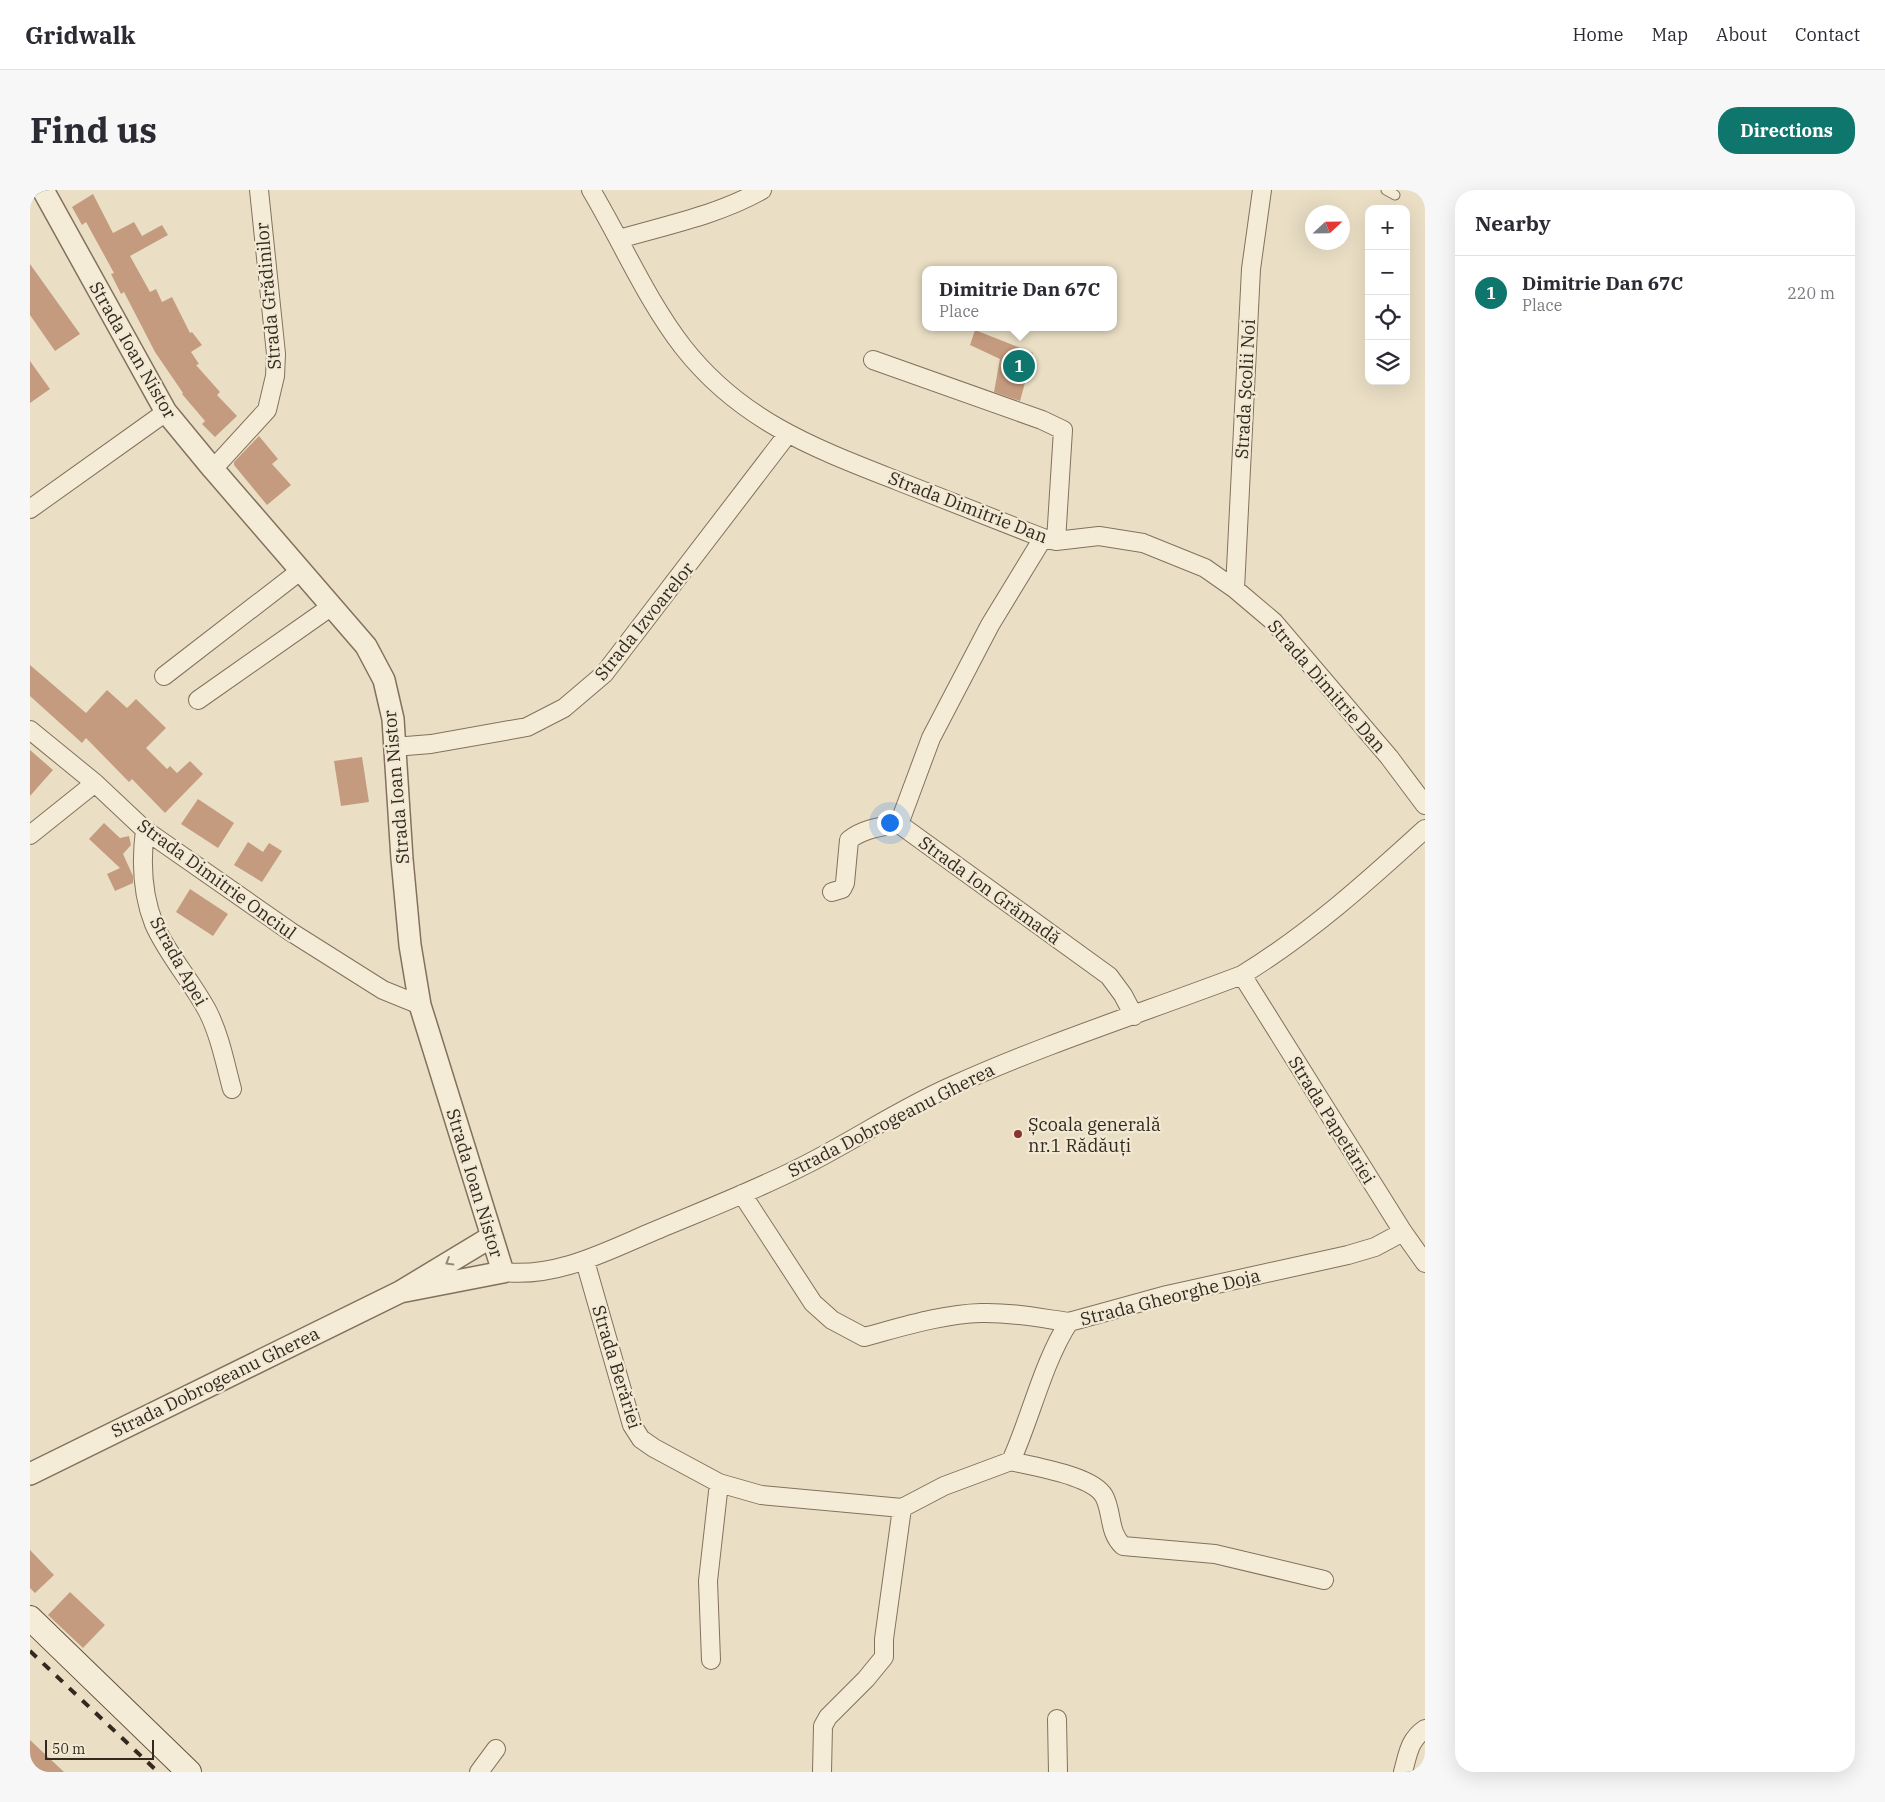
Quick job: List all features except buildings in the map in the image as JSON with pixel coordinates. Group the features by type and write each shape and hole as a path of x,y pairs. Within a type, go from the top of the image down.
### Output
{"main road":[{"path":"30,1618 189,1772"}],"street":[{"name":"Strada Ioan Nistor","path":"43,190 166,412 300,572 366,646 384,680 393,719 410,945 420,1005 503,1272"},
{"name":"Strada Grădinilor","path":"213,470 267,410 275,376 276,354 264,258 259,190"},
{"name":"Strada Dimitrie Dan","path":"591,190 660,315 695,361 730,397 787,435 843,461 1050,540 1099,536 1143,544 1205,568 1235,589 1274,622 1389,757 1425,805"},
{"path":"619,239 701,216 762,190"},
{"name":"Strada Școlii Noi","path":"1235,589 1251,268 1262,190"},
{"path":"832,892 842,888 845,884 849,840 856,834 872,828 899,824 931,738 990,625 1050,540 1062,430 1042,420 873,360"},
{"path":"30,509 166,412"},
{"name":"Strada Izvoarelor","path":"394,748 431,744 527,727 564,708 604,674 787,435"},
{"path":"164,676 300,572"},
{"path":"198,700 332,606"},
{"name":"Strada Dimitrie Onciul","path":"30,730 95,783 146,830 298,937 383,990 420,1005"},
{"path":"30,835 95,783"},
{"name":"Strada Ion Grămadă","path":"899,824 1104,972 1123,995 1134,1016"},
{"name":"Strada Dobrogeanu Gherea","path":"400,1292 503,1272 520,1274 558,1268 585,1261 806,1165 951,1086 1010,1060 1134,1016 1242,974 1277,954 1312,928 1425,829"},
{"name":"Strada Apei","path":"146,830 142,854 143,881 154,924 208,1012 218,1036 232,1089"},
{"name":"Strada Papetăriei","path":"1242,974 1402,1232 1425,1263"},
{"path":"742,1194 813,1302 832,1320 864,1337 947,1317 981,1313 1069,1322"},
{"name":"Strada Gheorghe Doja","path":"1011,1461 1026,1427 1056,1342 1069,1322 1167,1295 1348,1255 1375,1247 1402,1232"},
{"name":"Strada Dobrogeanu Gherea","path":"30,1474 400,1292 491,1237"},
{"name":"Strada Berăriei","path":"585,1261 632,1425 641,1439 654,1448 720,1483 761,1495 902,1508"},
{"path":"822,1772 823,1726 828,1717 861,1685 884,1657 884,1639 902,1508 944,1486 1011,1461 1078,1478 1096,1488 1104,1496 1116,1540 1123,1546 1215,1554 1324,1580"},
{"path":"711,1660 708,1581 720,1483"},
{"path":"1058,1719 1058,1772"},
{"path":"1403,1772 1410,1745 1415,1736 1425,1729"},
{"path":"479,1772 496,1750"}],"lane":[{"path":"1386,190 1395,196"}],"railway":[{"path":"30,1651 158,1772"}],"place":[{"name":"Dimitrie Dan 67C","path":"1019,366"},
{"name":"Școala generală nr.1 Rădăuți","path":"1018,1134"}]}
